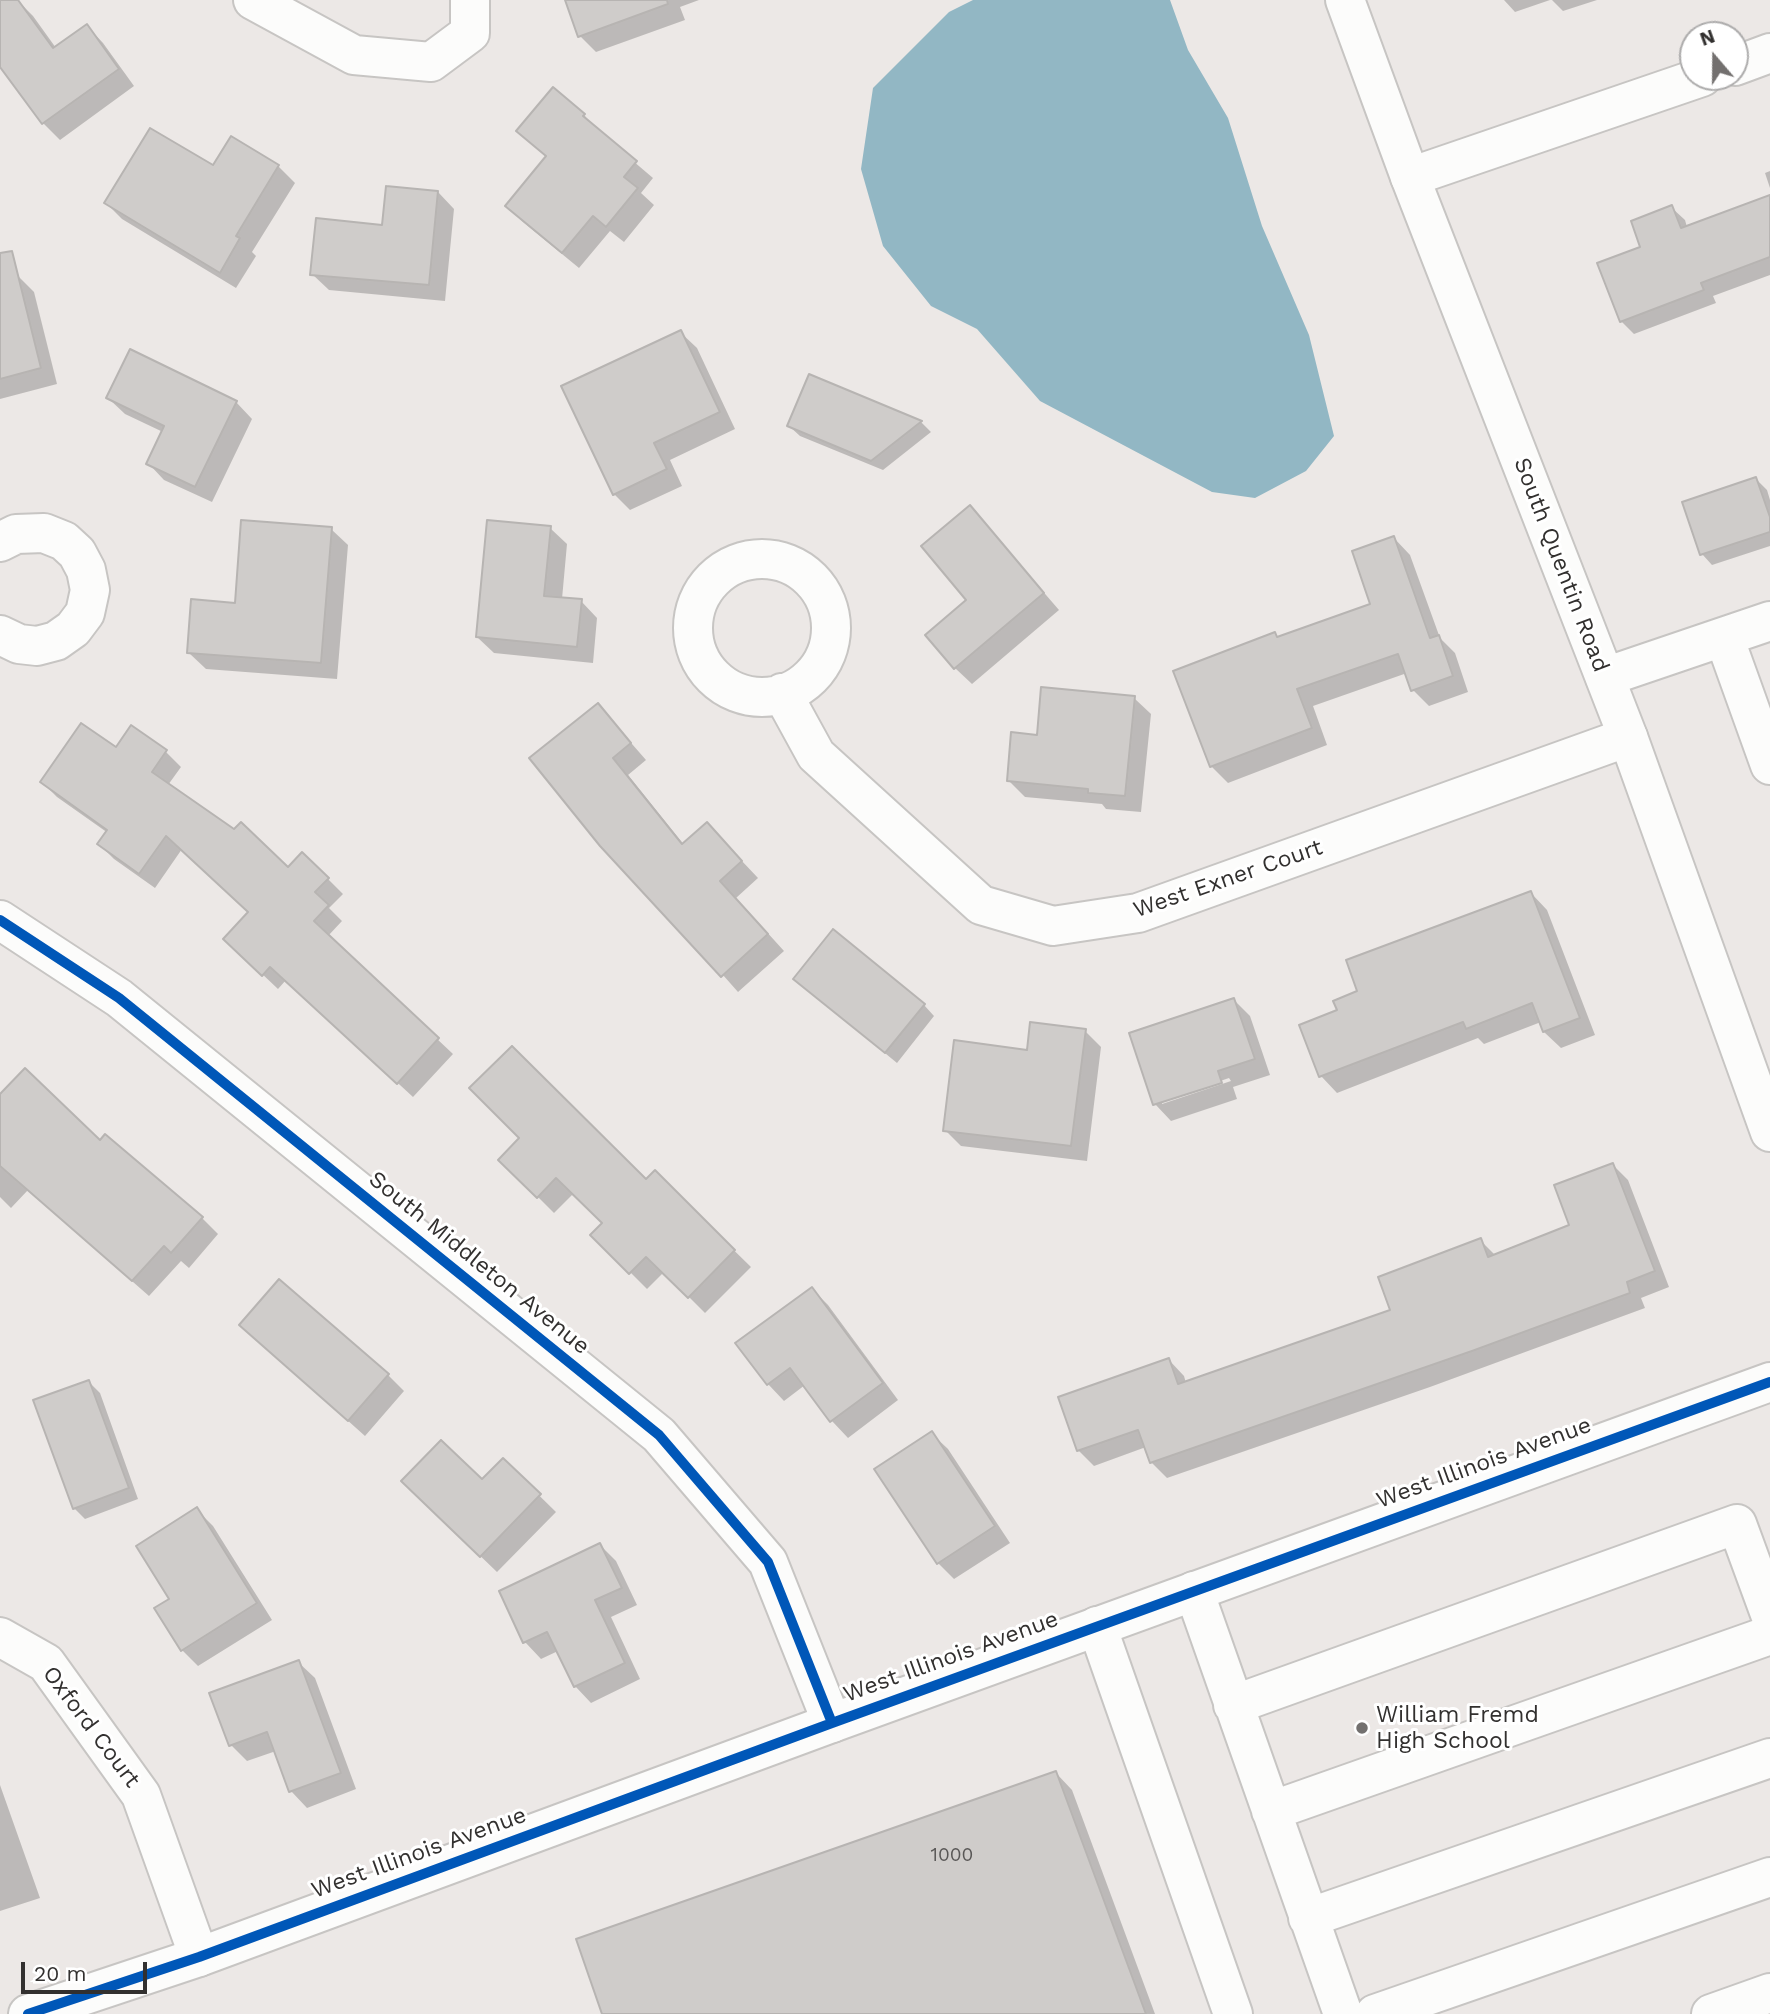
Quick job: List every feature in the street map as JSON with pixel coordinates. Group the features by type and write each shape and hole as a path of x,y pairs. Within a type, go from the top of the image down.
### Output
{"street":[{"path":"253,0 354,55 431,62 471,33 470,0"},
{"name":"South Quentin Road","path":"1345,0 1410,177 1628,737 1770,1132"},
{"path":"1749,60 1770,53"},
{"path":"1410,177 1679,85"},
{"path":"0,542 16,534 44,533 64,541 77,553 86,570 90,590 85,613 73,629 56,641 37,646 19,644 0,637"},
{"path":"1605,677 1770,621"},
{"path":"1724,637 1770,765"},
{"name":"West Exner Court","path":"782,693 816,755 981,905 1054,926 1138,913 1628,737"},
{"name":"South Middleton Avenue","path":"0,920 119,998 659,1435 768,1562 832,1723"},
{"name":"West Illinois Avenue","path":"28,2014 199,1957 1097,1626 1770,1382"},
{"path":"1233,1705 1737,1524 1770,1614"},
{"path":"1194,1591 1342,2014"},
{"path":"1097,1626 1233,2014"},
{"path":"1271,1811 1770,1634"},
{"name":"Oxford Court","path":"0,1637 46,1663 141,1795 199,1957"},
{"path":"1308,1918 1770,1758"},
{"path":"1375,2014 1770,1877"},
{"path":"1711,2014 1770,1993"}],"water":[{"path":"973,0 1170,0 1188,50 1228,118 1262,226 1309,335 1334,436 1306,471 1255,498 1212,492 1040,401 977,329 931,306 883,246 861,169 873,88 949,12"}],"building":[{"path":"0,0 18,0 53,48 87,24 119,69 42,124 0,67"},
{"path":"565,0 667,0 668,4 578,37"},
{"path":"553,87 637,161 624,177 638,188 606,227 593,216 562,253 505,206 546,156 516,131"},
{"path":"150,128 213,165 231,136 279,165 236,236 240,238 220,273 104,203"},
{"path":"386,186 438,191 429,285 310,275 316,218 382,225"},
{"path":"1770,195 1770,257 1701,283 1704,290 1620,322 1597,263 1640,247 1631,221 1672,205 1681,228"},
{"path":"12,251 41,368 0,379 0,253"},
{"path":"681,330 720,412 654,443 667,469 613,495 561,386"},
{"path":"130,349 237,401 195,487 146,464 164,426 106,398"},
{"path":"809,374 922,421 871,461 787,426"},
{"path":"1756,477 1770,517 1770,532 1700,555 1682,502"},
{"path":"970,505 1044,593 954,669 925,635 966,600 921,546"},
{"path":"241,520 332,527 321,663 187,653 191,599 235,603"},
{"path":"487,520 551,526 544,596 582,599 577,647 476,637"},
{"path":"1394,536 1430,638 1439,635 1453,676 1411,691 1398,654 1297,689 1312,728 1210,767 1173,671 1275,632 1277,637 1370,604 1352,551"},
{"path":"1041,687 1135,696 1125,796 1088,793 1088,789 1007,781 1011,732 1037,735"},
{"path":"598,703 631,743 613,758 682,844 707,822 742,861 720,881 768,934 721,977 600,846 529,758"},
{"path":"81,723 116,747 131,725 167,750 152,772 234,829 241,822 288,867 302,852 329,878 315,892 329,905 314,921 439,1038 397,1084 270,967 262,976 223,939 248,912 166,836 139,874 97,844 107,830 40,782"},
{"path":"1531,891 1580,1018 1543,1032 1532,1003 1466,1029 1463,1022 1319,1077 1299,1025 1337,1010 1333,1001 1357,991 1346,960"},
{"path":"833,929 925,1004 885,1053 793,979"},
{"path":"1234,998 1255,1059 1218,1071 1222,1083 1153,1105 1129,1033"},
{"path":"1030,1022 1086,1029 1071,1146 943,1131 954,1040 1027,1050"},
{"path":"512,1046 646,1179 655,1170 735,1250 688,1298 646,1257 629,1274 590,1235 602,1223 556,1178 537,1198 498,1160 519,1138 469,1088"},
{"path":"25,1068 100,1140 105,1134 203,1217 171,1253 164,1246 132,1281 0,1166 0,1094"},
{"path":"1613,1163 1655,1271 1627,1282 1630,1293 1150,1463 1138,1430 1077,1451 1058,1397 1169,1358 1178,1384 1390,1310 1378,1277 1481,1238 1488,1257 1569,1225 1554,1185"},
{"path":"279,1279 389,1374 348,1421 239,1325"},
{"path":"812,1287 883,1383 830,1422 790,1368 767,1385 735,1343"},
{"path":"89,1380 129,1488 73,1509 33,1400"},
{"path":"932,1431 995,1526 937,1564 874,1469"},
{"path":"441,1440 482,1479 503,1458 541,1494 480,1557 401,1481"},
{"path":"197,1507 257,1603 181,1651 154,1608 169,1599 136,1546"},
{"path":"600,1543 622,1588 595,1600 625,1663 574,1687 547,1632 523,1643 499,1591"},
{"path":"299,1660 341,1773 289,1792 267,1732 229,1746 209,1693"},
{"path":"1056,1771 1146,2014 602,2014 576,1939"}],"cycle path":[{"path":"0,920 119,998 659,1435 768,1562 832,1723"},
{"path":"28,2014 199,1957 832,1723 1770,1382"}],"place":[{"name":"William Fremd High School","path":"1362,1728"}]}
